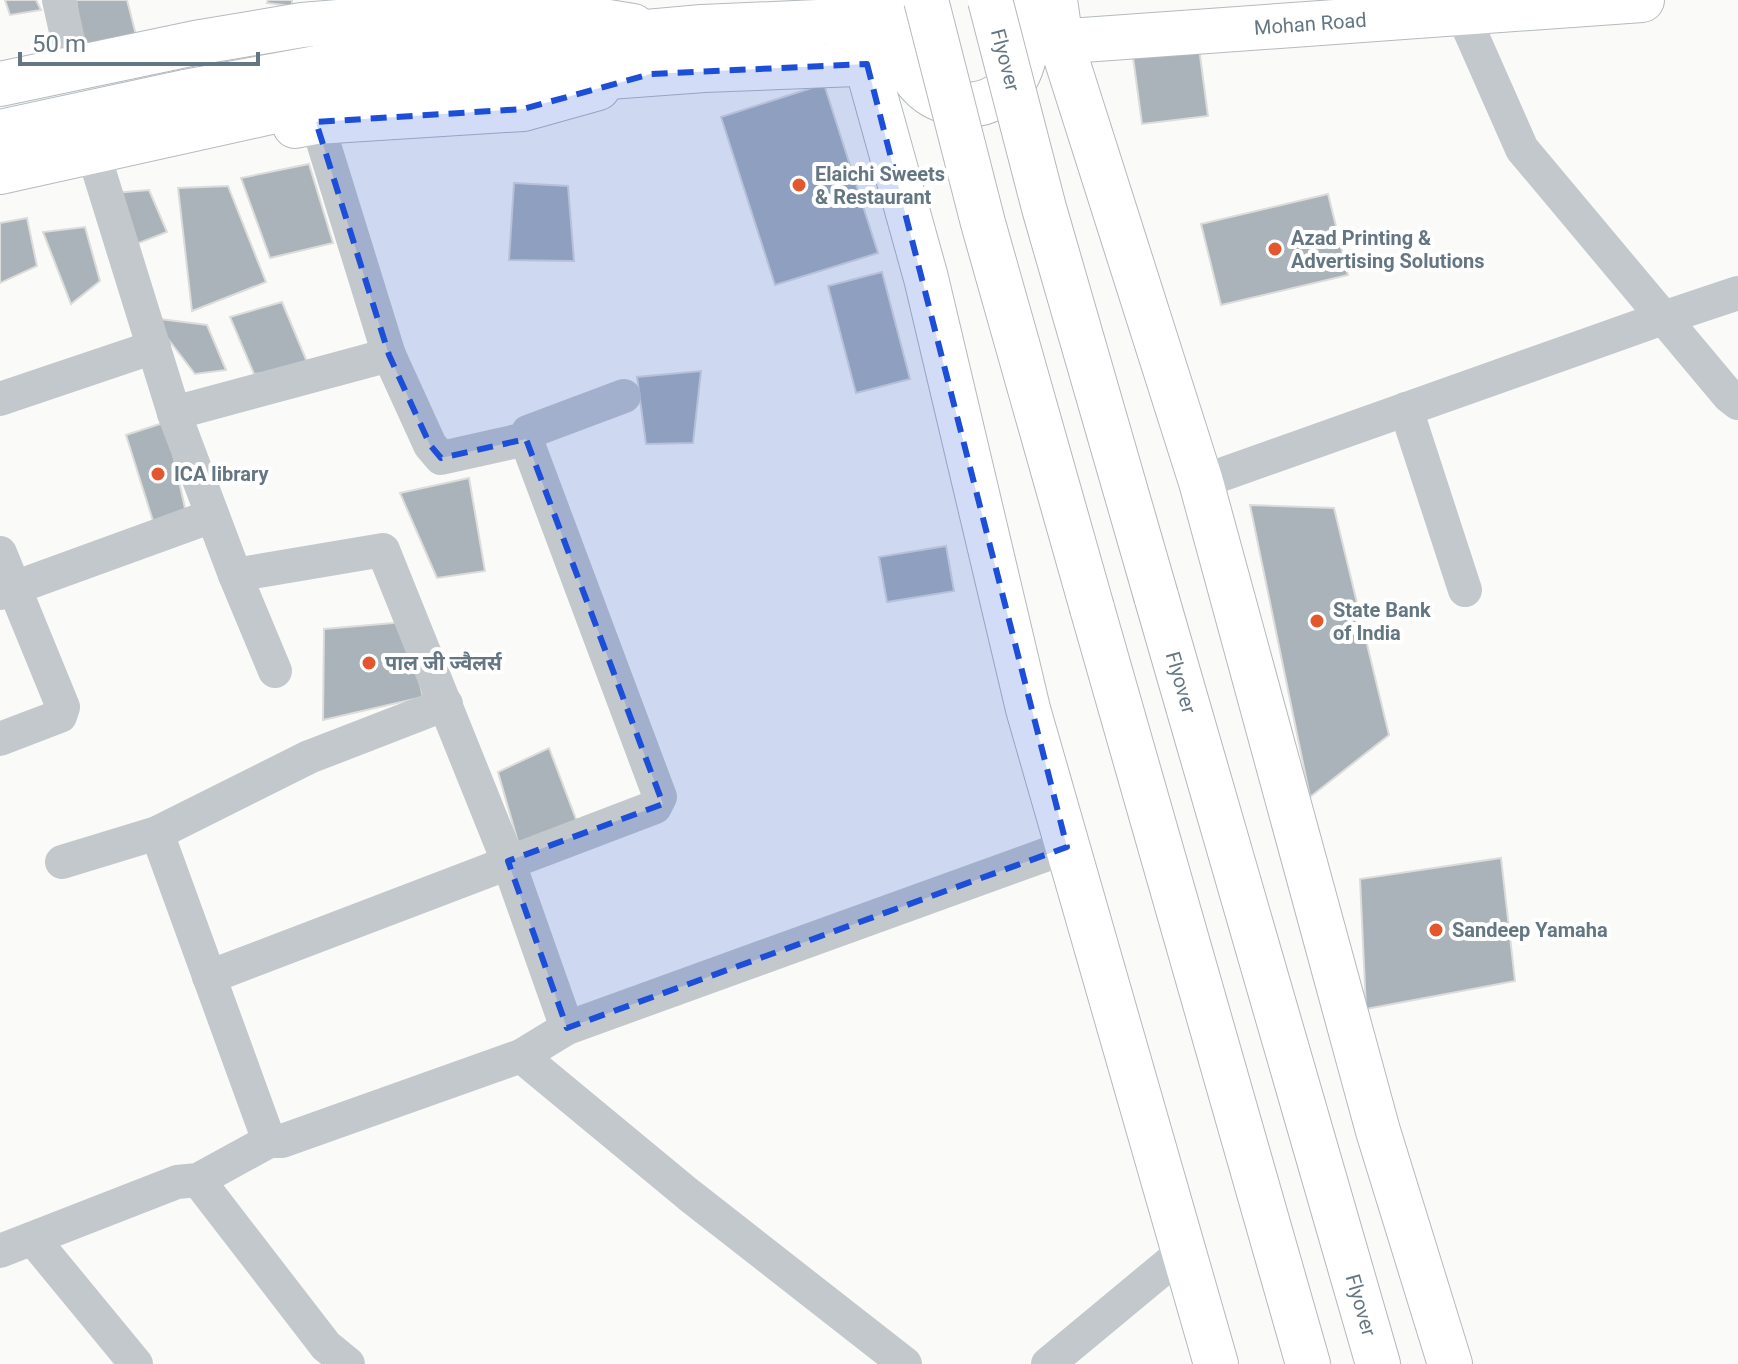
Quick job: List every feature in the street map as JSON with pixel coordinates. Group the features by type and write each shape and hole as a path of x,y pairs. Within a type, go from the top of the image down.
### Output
{"main road":[{"path":"1031,17 1230,0"},
{"name":"Mohan Road","path":"1031,17 1329,11 1462,13 1642,0"},
{"path":"887,63 904,46 907,26 920,6"},
{"path":"0,132 185,92 388,55 920,6"},
{"path":"920,6 1308,1364"},
{"path":"0,84 195,43 305,12 516,7 657,30"},
{"path":"853,10 887,63 926,278 1028,709 1216,1364"},
{"path":"0,188 390,93 704,70 887,63 911,74 923,89 949,104 966,106 990,101 1009,88 1021,71 1031,17"},
{"path":"1031,17 1201,482 1378,1131 1450,1364"},
{"name":"Flyover","path":"1031,17 1044,208 1378,1364"},
{"path":"0,172 314,113"}],"street":[{"path":"59,0 74,67"},
{"path":"1462,13 1522,149 1738,403"},
{"path":"314,113 389,355 430,445 441,458 526,439"},
{"path":"97,165 174,413 275,671"},
{"path":"1201,482 1738,293"},
{"path":"0,399 154,347"},
{"path":"174,413 389,355"},
{"path":"209,977 655,807 660,797 526,439 528,432 624,396"},
{"path":"1406,409 1465,590"},
{"path":"8,590 212,516"},
{"path":"235,575 383,550 508,861 567,1028"},
{"path":"0,553 8,590 63,707 60,716 0,739"},
{"path":"62,862 157,833 309,757 446,704"},
{"path":"157,833 269,1141"},
{"path":"0,1251 177,1182 198,1180 269,1141 282,1141 521,1056 567,1028 1067,847"},
{"path":"521,1056 689,1195 905,1364"},
{"path":"198,1180 326,1346 348,1364"},
{"path":"33,1239 136,1364"},
{"path":"1048,1364 1183,1252"}],"highlighted area":[{"path":"867,64 1067,847 567,1028 508,861 663,804 526,439 441,458 430,445 389,355 316,122 523,109 651,74"}],"building":[{"path":"5,0 36,0 41,10 10,15"},
{"path":"76,0 127,0 137,39 83,51"},
{"path":"268,0 292,0 292,6 267,3"},
{"path":"1199,48 1208,116 1142,124 1133,57"},
{"name":"Elaichi Sweets & Restaurant","path":"824,84 878,253 775,285 721,117"},
{"path":"309,164 333,243 270,258 241,178"},
{"path":"514,183 568,186 574,261 509,260"},
{"path":"228,186 266,282 192,311 178,188"},
{"path":"149,190 167,232 131,246 114,193"},
{"name":"Azad Printing & Advertising Solutions","path":"1328,194 1348,275 1221,305 1201,224"},
{"path":"27,218 37,266 0,283 0,223"},
{"path":"85,227 100,281 71,304 43,232"},
{"path":"882,272 910,379 856,393 828,286"},
{"path":"282,302 310,369 254,374 230,317"},
{"path":"152,318 207,325 226,370 195,374"},
{"path":"701,371 693,443 646,444 637,377"},
{"name":"ICA library","path":"166,422 186,513 154,524 126,435"},
{"path":"469,478 485,571 437,578 400,493"},
{"name":"State Bank of India","path":"1250,505 1334,508 1389,735 1310,797"},
{"path":"946,546 954,591 887,602 879,557"},
{"name":"पाल जी ज्वैलर्स","path":"405,622 423,697 323,720 324,629"},
{"path":"549,748 579,827 522,856 498,772"},
{"name":"Sandeep Yamaha","path":"1501,858 1515,981 1366,1009 1360,879"}],"place":[{"name":"Elaichi Sweets & Restaurant","path":"799,185"},
{"name":"Azad Printing & Advertising Solutions","path":"1275,249"},
{"name":"ICA library","path":"158,474"},
{"name":"State Bank of India","path":"1317,621"},
{"name":"पाल जी ज्वैलर्स","path":"369,663"},
{"name":"Sandeep Yamaha","path":"1436,930"}]}
